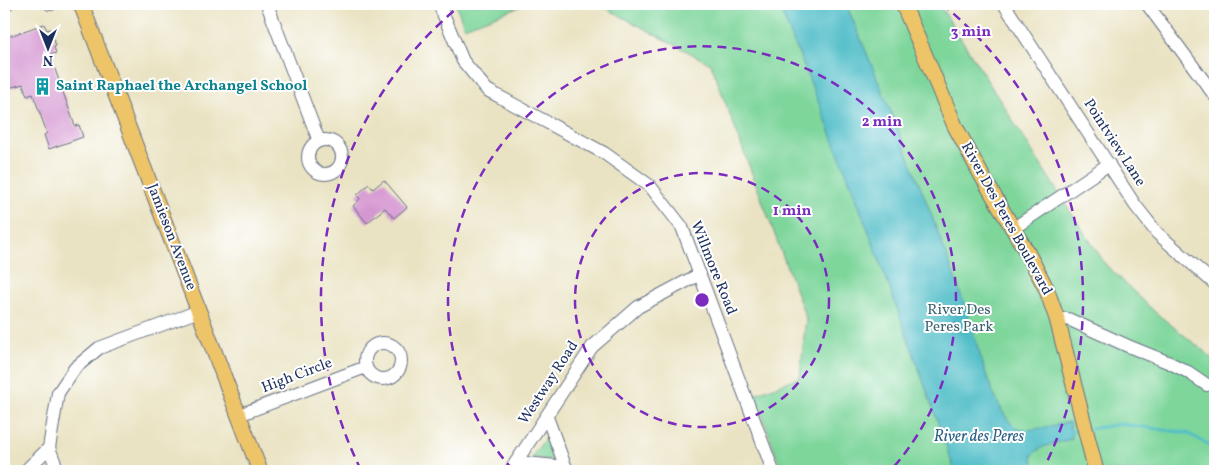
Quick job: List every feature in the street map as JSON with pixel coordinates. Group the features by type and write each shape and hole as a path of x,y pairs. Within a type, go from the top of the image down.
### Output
{"main road":[{"name":"Jamieson Avenue","path":"81,4 260,471"},
{"name":"River Des Peres Boulevard","path":"903,4 955,126 1037,270 1057,319 1096,471"}],"street":[{"path":"267,4 319,141"},
{"name":"Willmore Road","path":"438,4 463,61 487,90 604,153 650,186 682,227 773,471"},
{"name":"Pointview Lane","path":"1004,4 1135,205 1157,233 1215,284"},
{"path":"1147,4 1215,96"},
{"path":"1014,228 1108,164"},
{"name":"Westway Road","path":"513,467 592,347 638,307 700,274"},
{"path":"58,471 49,448 58,393 76,368 99,348 200,311"},
{"path":"1057,319 1068,319 1128,346 1170,362 1206,385"},
{"name":"High Circle","path":"239,415 366,367"},
{"path":"513,467 566,469 547,416"},
{"path":"24,471 49,448"}],"green space":[{"path":"456,4 527,4 464,27"},
{"name":"River Des Peres Park","path":"598,4 939,4 1106,265 1156,313 1215,360 1215,471 782,471 755,394 800,377 806,318 711,64"},
{"path":"545,439 548,441 554,456 552,460 533,458 532,456"}],"water":[{"name":"River des Peres","path":"778,4 846,4 898,128 966,310 992,391 999,405 1006,417 1014,426 1019,428 1033,429 1069,422 1072,439 1050,444 1032,455 1035,471 955,471 870,236"}],"building":[{"name":"Saint Raphael the Archangel School","path":"44,24 47,30 50,29 56,46 54,47 56,53 50,55 75,126 79,125 83,137 49,149 44,135 47,133 33,94 27,96 23,84 9,88 4,74 4,38"},
{"path":"384,180 407,207 394,218 385,208 367,223 353,206 360,199 357,195 369,184 373,189"}],"waterway":[{"path":"1090,429 1121,424 1187,433 1215,448"},
{"path":"1068,432 1082,430"}],"place":[{"name":"Saint Raphael the Archangel School","path":"42,86"}]}
